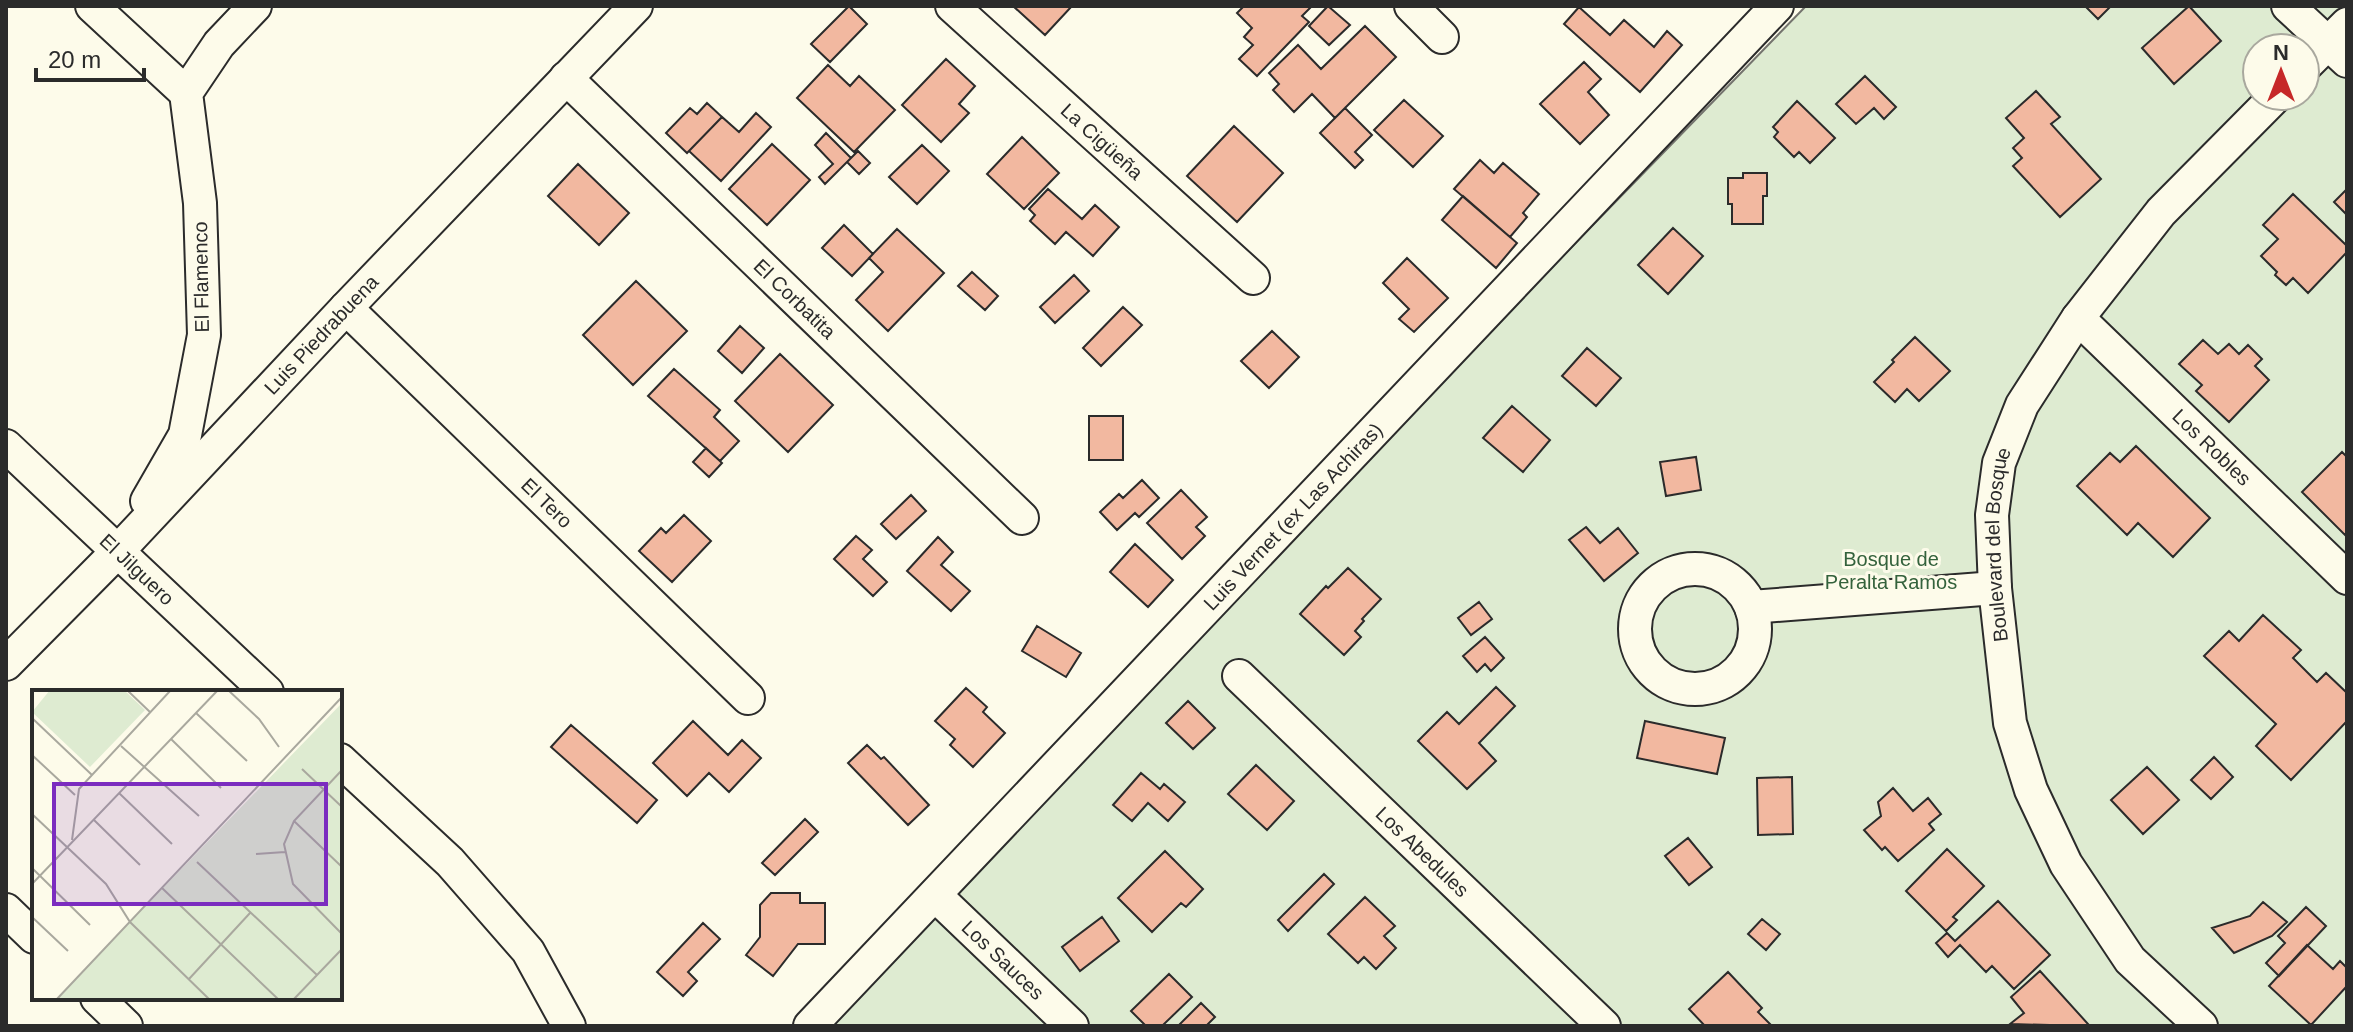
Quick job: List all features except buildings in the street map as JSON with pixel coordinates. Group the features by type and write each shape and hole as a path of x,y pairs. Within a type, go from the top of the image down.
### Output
{"street":[{"path":"92,6 186,93 219,44 255,6"},
{"name":"Luis Piedrabuena","path":"6,664 117,552 636,6"},
{"name":"La Cigüeña","path":"952,6 1253,278"},
{"path":"1411,6 1442,37"},
{"name":"Luis Vernet (ex Las Achiras)","path":"810,1026 1777,6"},
{"path":"2288,6 2341,43 2321,56"},
{"name":"El Corbatita","path":"566,78 1022,518"},
{"name":"El Flamenco","path":"117,552 185,435 204,335 200,203 186,93"},
{"name":"Boulevard del Bosque","path":"2201,1026 2130,960 2066,864 2031,790 2010,723 1995,588 1992,515 1999,463 2022,405 2078,318 2161,212 2260,112"},
{"name":"El Tero","path":"346,308 748,698"},
{"name":"Los Robles","path":"2078,318 2347,578"},
{"name":"El Jilguero","path":"6,446 265,690"},
{"path":"1751,607 1995,588"},
{"name":"Los Abedules","path":"1239,676 1604,1026"},
{"path":"342,762 450,862 528,951 569,1026"},
{"name":"Los Sauces","path":"935,895 1072,1026"},
{"path":"6,910 32,935"},
{"path":"99,1000 126,1026"}],"green space":[{"name":"Bosque de Peralta Ramos","path":"1806,6 2347,6 2347,1026 814,1026"}]}
